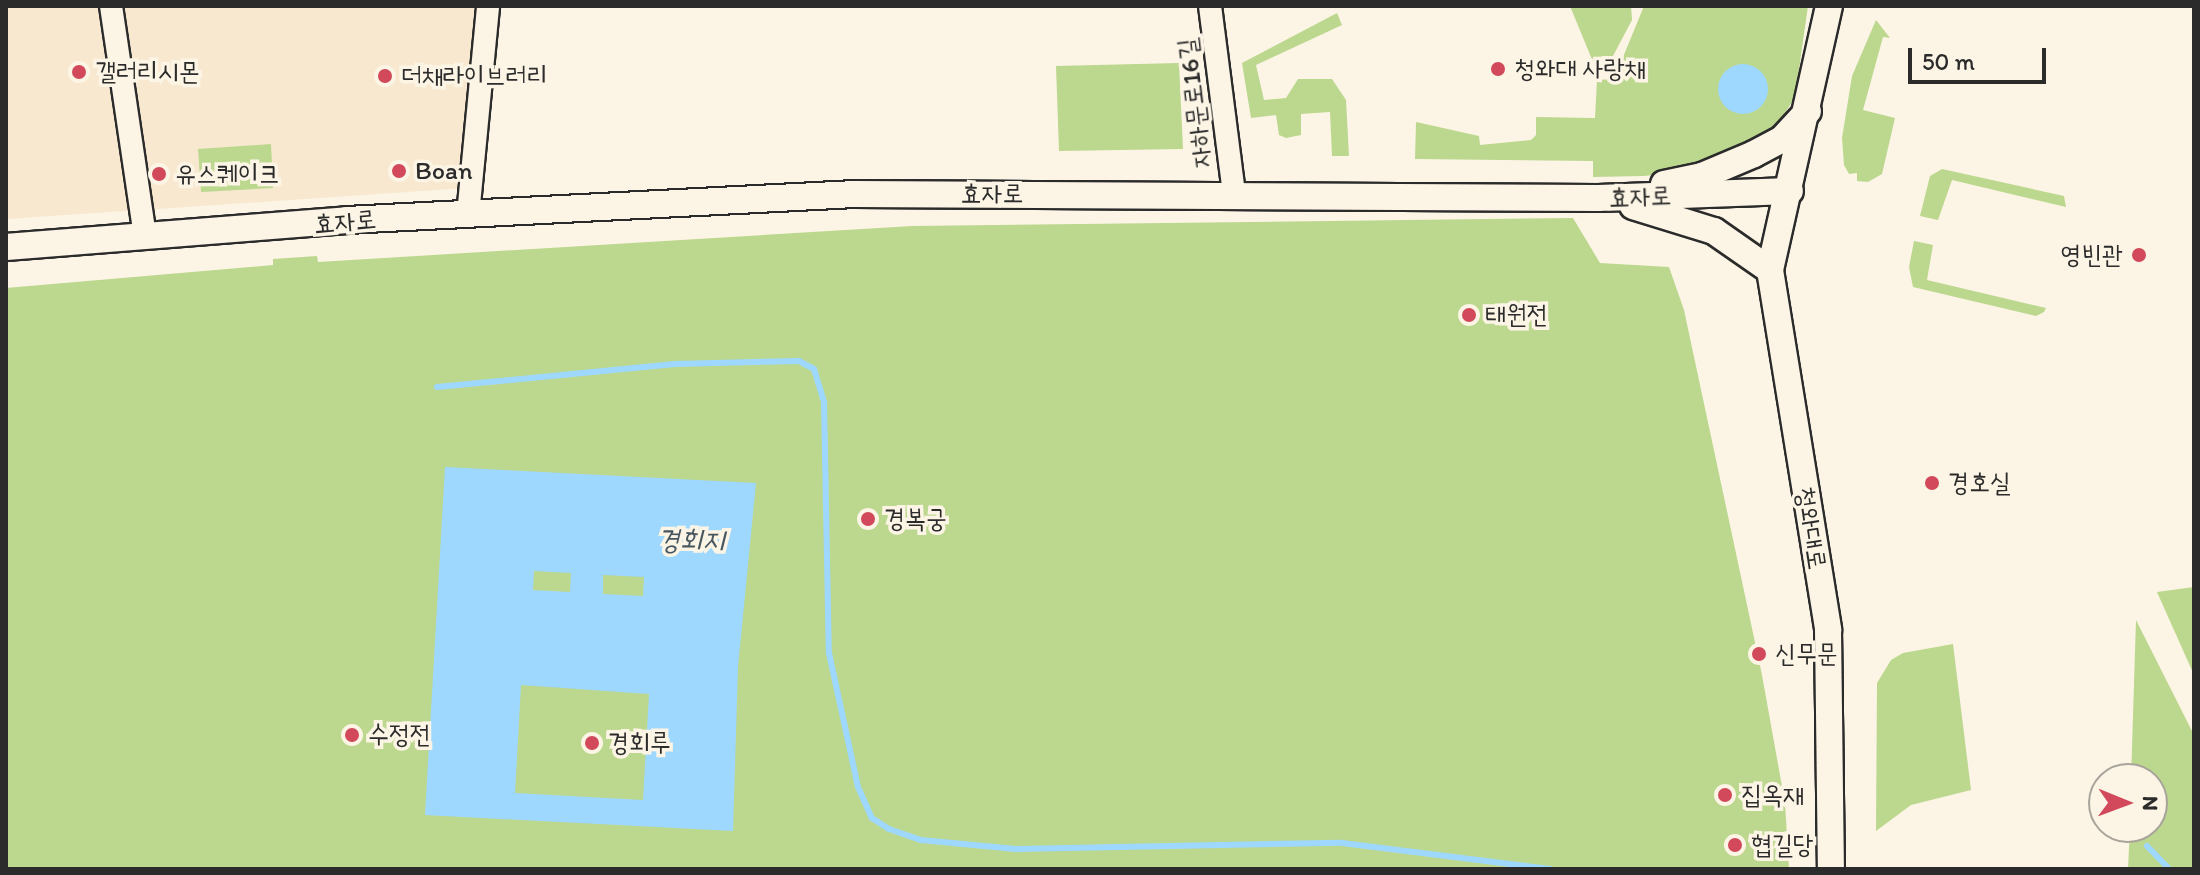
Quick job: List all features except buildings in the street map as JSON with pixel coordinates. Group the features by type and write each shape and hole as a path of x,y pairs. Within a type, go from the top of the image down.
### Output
{"street":[{"path":"111,6 145,235"},
{"path":"468,215 488,6"},
{"name":"자하문로16길","path":"1210,6 1234,194"},
{"path":"1790,191 1810,110 1829,6"},
{"path":"1598,198 1728,166 1782,139 1810,110"},
{"name":"효자로","path":"6,247 145,235 855,194 1598,198 1790,191"},
{"name":"청와대로","path":"1790,191 1770,270 1828,630 1831,869"},
{"path":"1598,198 1714,231 1770,270"}],"shaded area":[{"path":"6,6 110,6 140,210 6,219"},
{"path":"112,6 483,6 466,188 144,210 125,72 141,67 125,70"}],"green space":[{"path":"1570,6 1631,6 1632,20 1613,56 1593,62"},
{"path":"1644,6 1808,6 1795,97 1770,137 1697,171 1643,176 1593,177 1593,161 1415,159 1416,122 1479,136 1480,145 1531,140 1536,135 1536,117 1595,118 1597,80 1614,79"},
{"path":"1337,13 1342,25 1256,65 1264,100 1286,98 1298,79 1332,79 1346,100 1349,156 1332,156 1330,112 1301,114 1301,135 1286,138 1279,135 1276,115 1251,118 1242,63"},
{"path":"1876,20 1890,38 1883,37 1863,110 1895,118 1882,174 1868,182 1857,181 1857,173 1849,174 1844,165 1842,138 1852,76"},
{"path":"1179,63 1183,149 1059,151 1056,66"},
{"path":"271,144 273,188 201,192 198,149"},
{"path":"1942,169 2064,196 2066,207 1952,180 1938,220 1920,216 1930,176"},
{"name":"경복궁","path":"1573,218 1600,263 1669,267 1684,310 1762,675 1785,803 1789,869 6,869 6,288 273,265 273,259 317,256 318,262 912,226"},
{"path":"1914,241 1933,245 1927,280 2046,308 2044,312 2036,316 1913,287 1909,267"},
{"path":"2194,587 2194,675 2157,592"},
{"path":"2136,620 2194,735 2194,869 2128,869 2129,843 2168,843 2168,763 2132,763"},
{"path":"1953,644 1971,790 1911,805 1876,831 1877,683 1891,660 1903,653"}],"water":[{"path":"1743,64 1761,71 1768,89 1761,107 1743,114 1725,107 1718,89 1725,71"},
{"name":"경회지","path":"445,467 756,483 738,667 733,831 425,815","holes":["534,571 571,573 570,592 533,590","603,575 644,577 643,596 603,594","521,685 649,694 643,800 515,793"]}],"waterway":[{"path":"437,387 675,364 799,361 814,369 824,402 829,653 858,787 872,818 889,829 921,840 1016,849 1342,843 1550,869"},
{"path":"2147,846 2169,869"}],"place":[{"name":"청와대 사랑채","path":"1498,69"},
{"name":"갤러리시몬","path":"79,72"},
{"name":"더채라이브러리","path":"385,76"},
{"name":"Boan","path":"399,171"},
{"name":"유스퀘이크","path":"159,174"},
{"name":"영빈관","path":"2139,255"},
{"name":"태원전","path":"1469,315"},
{"name":"경호실","path":"1932,483"},
{"name":"경복궁","path":"868,519"},
{"name":"신무문","path":"1759,654"},
{"name":"수정전","path":"352,735"},
{"name":"경회루","path":"592,743"},
{"name":"집옥재","path":"1725,795"},
{"name":"협길당","path":"1735,845"}]}
